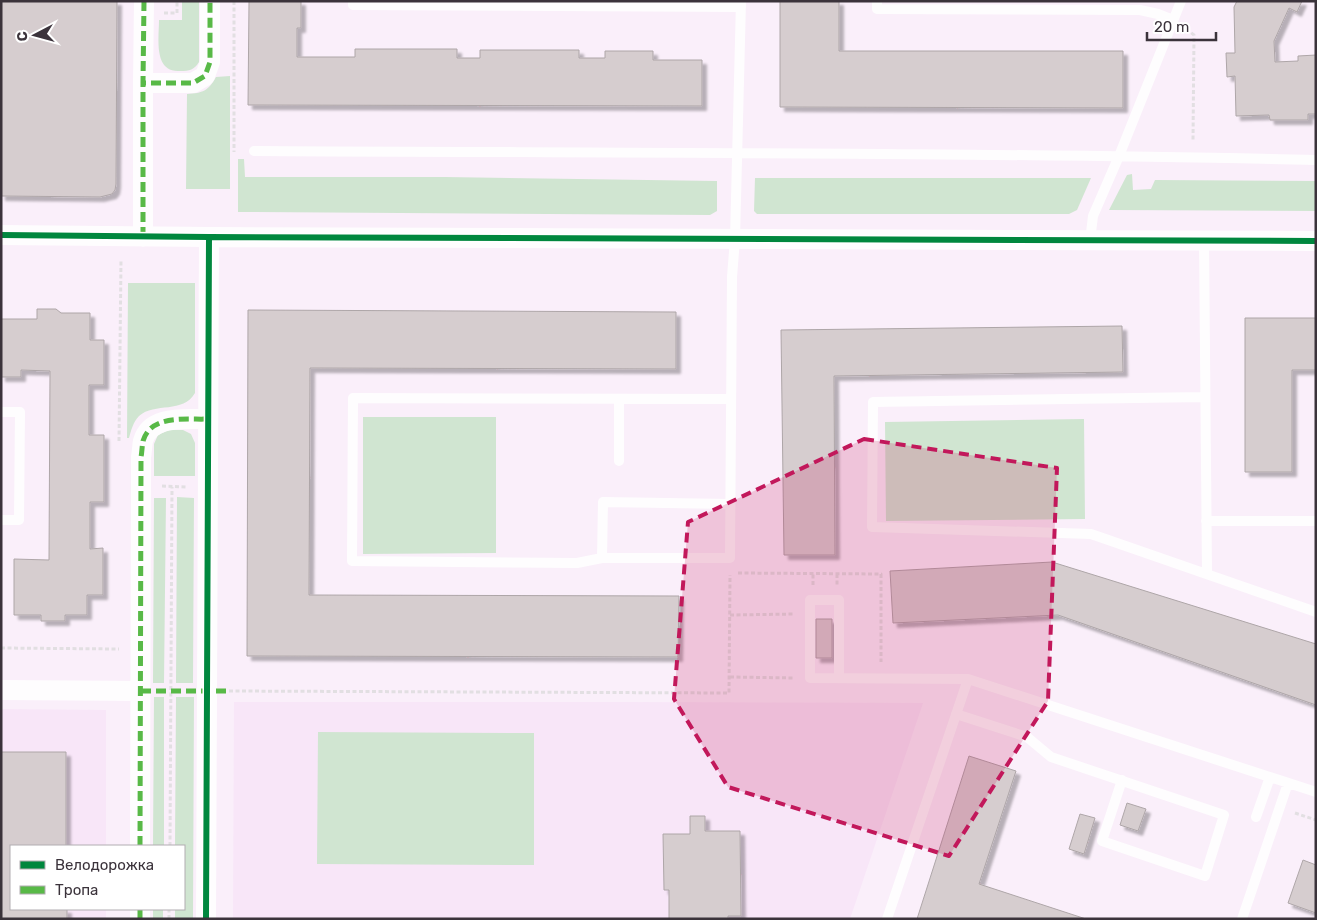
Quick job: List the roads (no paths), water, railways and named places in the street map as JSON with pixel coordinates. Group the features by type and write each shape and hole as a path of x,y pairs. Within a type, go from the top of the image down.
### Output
{"street":[{"path":"143,83 193,83 205,76 210,62 210,1"},
{"path":"143,237 143,83 150,7"},
{"path":"1,235 1316,241"},
{"path":"206,919 209,237"},
{"path":"140,845 141,456 143,440 151,427 163,421 208,419"},
{"path":"1,690 141,691"}],"lane":[{"path":"353,1 353,5 741,4 735,239 732,277 730,558 602,558 577,563 352,561 353,398 731,399"},
{"path":"877,1 877,9 1140,10 1173,20"},
{"path":"1090,241 1093,216 1181,1"},
{"path":"254,151 1119,156 1316,160"},
{"path":"1204,241 1207,573"},
{"path":"1205,396 873,402 872,527 1091,534 1316,612"},
{"path":"619,461 620,399"},
{"path":"1,412 20,412 20,422 19,520 1,520"},
{"path":"602,558 603,502 730,504"},
{"path":"1206,521 1316,520"},
{"path":"839,678 839,600 810,600 810,678 968,679 1316,792"},
{"path":"887,919 968,679"},
{"path":"956,714 1027,736 1051,757 1122,780 1224,815 1205,876 1102,841 1122,780"},
{"path":"1256,817 1270,777"},
{"path":"1242,919 1288,783"}]}
